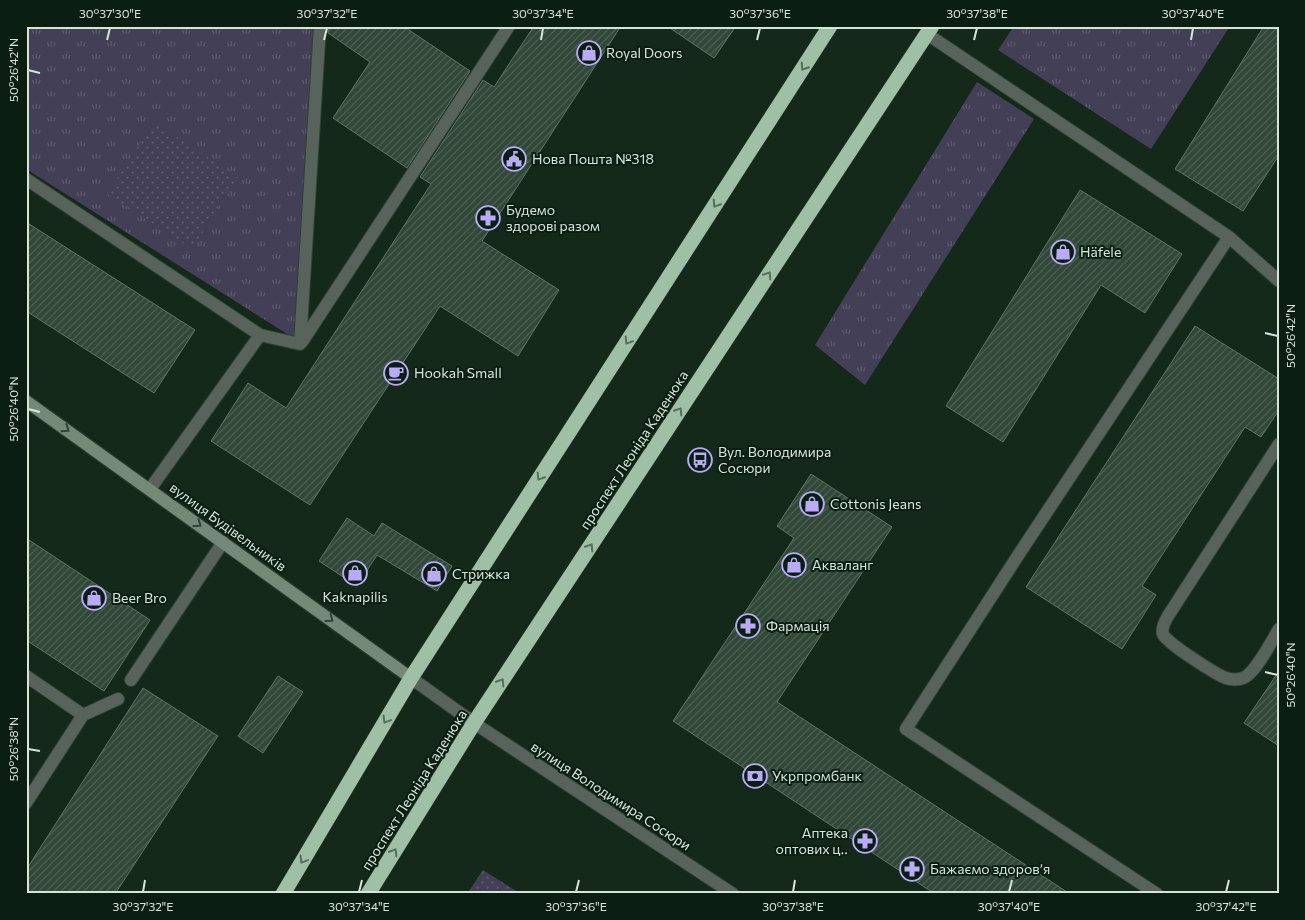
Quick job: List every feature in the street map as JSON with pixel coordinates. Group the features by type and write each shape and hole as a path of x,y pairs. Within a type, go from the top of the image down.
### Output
{"highway":[{"path":"283,894 411,678 830,26"},
{"name":"проспект Леоніда Каденюка","path":"368,894 474,723 930,30"}],"street":[{"path":"300,344 320,26"},
{"path":"300,344 509,26"},
{"path":"930,30 1229,237 1279,281"},
{"path":"26,179 260,335 300,344"},
{"path":"1157,894 906,729 1019,554 1229,237"},
{"path":"150,489 260,335"},
{"name":"вулиця Будівельників","path":"26,401 411,678"},
{"path":"1279,444 1168,616 1164,624 1163,634 1168,642 1182,651 1226,678 1235,680 1246,677 1255,667 1279,629"},
{"path":"131,680 223,542"},
{"path":"26,676 83,715"},
{"name":"вулиця Володимира Сосюри","path":"411,678 474,723 733,894"},
{"path":"26,803 83,715 118,699"}],"green space":[{"path":"26,26 323,26 295,339 26,169"},
{"path":"1014,26 1230,26 1151,149 998,50"},
{"path":"977,82 1034,119 865,385 815,345"},
{"path":"154,122 238,177 192,249 107,194"},
{"path":"483,870 521,894 467,894"}],"building":[{"path":"328,26 403,26 470,71 407,168 333,118 370,62 328,33"},
{"path":"534,26 621,26 482,241 559,290 518,356 440,306 310,505 211,441 248,383 286,408 431,184 420,177 483,80 494,87"},
{"path":"667,26 736,26 714,58"},
{"path":"1264,26 1279,26 1279,155 1243,211 1175,169"},
{"path":"1080,190 1182,254 1145,313 1101,285 1003,442 946,406"},
{"path":"26,222 195,330 154,393 26,311"},
{"path":"1195,326 1279,379 1279,410 1261,437 1245,427 1142,586 1156,595 1122,649 1026,587"},
{"path":"811,474 892,527 777,702 1070,894 935,894 673,721 794,538 777,526"},
{"path":"347,518 374,536 382,523 452,566 437,591 377,555 357,586 319,561"},
{"path":"26,538 150,620 104,691 26,640"},
{"path":"1279,671 1279,746 1244,723"},
{"path":"278,676 303,692 263,753 238,736"},
{"path":"143,688 218,736 115,894 26,894 26,870"}],"place":[{"name":"Royal Doors","path":"589,53"},
{"name":"Нова Пошта №318","path":"514,159"},
{"name":"Будемо здорові разом","path":"488,218"},
{"name":"Häfele","path":"1063,252"},
{"name":"Hookah Small","path":"396,373"},
{"name":"Вул. Володимира Сосюри","path":"700,460"},
{"name":"Cottonis Jeans","path":"812,504"},
{"name":"Акваланг","path":"794,565"},
{"name":"Kaknapilis","path":"355,573"},
{"name":"Стрижка","path":"434,574"},
{"name":"Beer Bro","path":"94,598"},
{"name":"Фармація","path":"748,626"},
{"name":"Укрпромбанк","path":"755,776"},
{"name":"Аптека оптових ц‥","path":"865,841"},
{"name":"Бажаємо здоровʼя","path":"912,869"}]}
